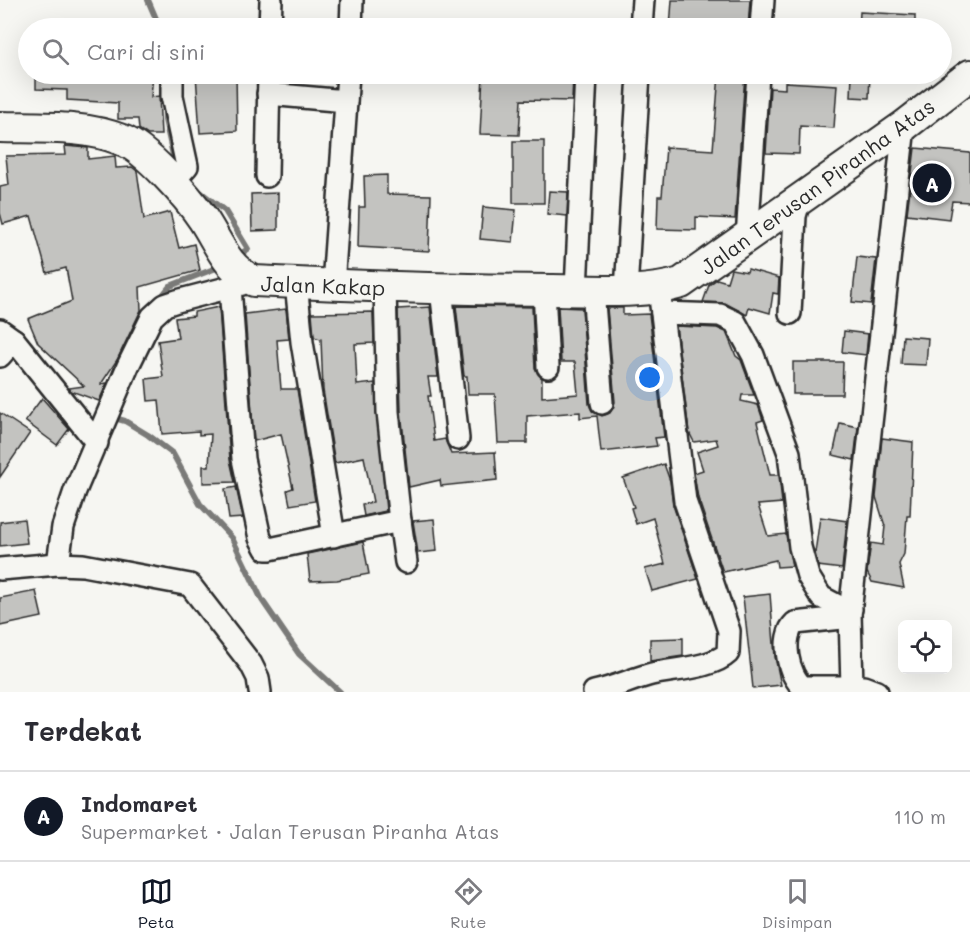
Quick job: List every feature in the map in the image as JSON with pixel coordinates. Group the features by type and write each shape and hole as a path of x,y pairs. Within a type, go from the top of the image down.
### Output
{"street":[{"path":"271,18 272,0"},
{"path":"351,18 352,0"},
{"path":"642,18 643,0"},
{"path":"762,18 764,0"},
{"name":"Jalan Terusan Piranha Atas","path":"661,301 681,283 799,202 970,75"},
{"path":"172,84 179,175 234,270 243,459 260,538 266,549 270,549 400,521"},
{"path":"267,176 268,84 346,101"},
{"path":"333,285 347,84"},
{"path":"586,84 585,290 602,403"},
{"path":"626,291 638,84"},
{"path":"747,238 757,84"},
{"path":"852,687 851,611 860,512 880,364 904,126"},
{"path":"0,127 80,132 125,140 179,175"},
{"path":"790,313 795,216 799,202"},
{"name":"Jalan Kakap","path":"58,564 68,510 128,366 152,317 165,305 177,301 234,270 296,283 441,289 626,291 661,301"},
{"path":"296,283 302,342 334,536"},
{"path":"385,287 388,412 406,562"},
{"path":"441,289 458,439"},
{"path":"544,290 548,367"},
{"path":"594,692 649,675 694,666 729,653 729,631 685,501 661,301 720,315 735,322 753,355 789,453 800,547 808,576 821,597 851,611"},
{"path":"0,356 7,335 105,424"},
{"path":"0,569 58,564 83,565 190,585 251,664 258,678 260,692"},
{"path":"851,611 842,618 795,623 787,634 794,674 801,686 870,688 877,692"}],"building":[{"path":"672,0 750,0 749,18 671,18"},
{"path":"860,12 915,15 915,18 860,18"},
{"path":"36,84 152,84 151,97 159,96 161,135 148,135 139,129 138,119 118,119 118,103 67,100 67,90 36,89"},
{"path":"197,84 236,84 237,131 200,133"},
{"path":"482,84 573,84 572,101 521,100 519,135 480,134"},
{"path":"718,84 744,84 735,219 696,217 696,230 657,229 658,196 662,196 666,147 713,150"},
{"path":"785,84 837,85 834,128 800,126 799,154 766,153 770,88 785,89"},
{"path":"852,84 870,84 869,98 851,97"},
{"path":"513,141 544,141 544,203 513,203"},
{"path":"65,146 88,148 88,159 115,156 116,168 132,167 137,171 144,219 170,212 179,248 194,244 200,270 140,287 141,310 117,360 101,384 107,383 99,401 71,391 69,388 84,386 38,343 28,319 72,301 66,268 47,273 31,216 3,224 0,213 0,187 9,185 6,156 66,155"},
{"path":"915,148 970,153 970,202 952,201 949,219 907,214"},
{"path":"387,175 387,194 431,195 429,251 358,247 359,207 365,207 364,176"},
{"path":"549,191 568,192 567,216 547,214"},
{"path":"278,193 278,230 252,231 251,194"},
{"path":"483,207 516,210 513,242 480,239"},
{"path":"857,257 876,259 871,304 852,302"},
{"path":"731,269 747,272 748,269 779,278 778,294 773,293 770,313 749,307 747,315 725,303 703,302 709,285 717,279 727,282"},
{"path":"456,306 532,307 535,368 542,378 542,397 578,394 575,362 561,362 558,307 582,308 589,404 592,411 602,416 610,413 615,402 607,308 623,308 623,315 649,314 664,437 655,438 657,446 601,452 597,416 580,418 580,412 527,416 527,443 498,443 495,394 468,394"},
{"path":"219,307 230,460 235,482 203,483 203,466 209,466 211,434 199,435 199,431 162,434 159,400 148,401 146,379 163,377 158,341 178,338 175,318 194,316 194,312"},
{"path":"430,307 438,377 428,377 434,441 445,439 451,454 495,452 497,480 441,486 440,480 409,487 401,411 398,309"},
{"path":"286,309 289,339 277,340 281,389 297,389 315,501 290,505 287,490 293,488 281,434 254,441 245,314"},
{"path":"373,312 374,343 355,344 357,385 375,383 386,511 364,516 362,504 373,502 364,457 335,463 323,390 321,339 314,337 312,313"},
{"path":"676,326 717,328 726,332 736,356 741,360 754,395 742,395 741,401 758,405 763,420 757,422 770,475 779,475 782,503 758,505 768,536 786,534 792,566 777,567 776,560 723,572 698,498 694,473 703,470 697,452 718,445 716,439 694,442 689,432"},
{"path":"844,331 868,334 866,355 842,352"},
{"path":"903,336 928,338 926,365 901,364"},
{"path":"793,362 843,362 842,394 793,394"},
{"path":"42,398 69,429 57,445 25,421"},
{"path":"0,413 30,433 0,477"},
{"path":"840,423 858,427 854,460 833,455"},
{"path":"882,438 913,442 910,516 907,516 904,554 899,564 904,588 872,582 867,572 871,543 883,545 885,526 876,497"},
{"path":"664,464 670,481 673,505 698,579 652,591 645,569 665,564 653,518 636,524 631,508 634,507 623,478"},
{"path":"236,487 243,518 229,519 225,489"},
{"path":"820,517 847,521 842,569 818,566 815,553"},
{"path":"24,519 27,543 0,546 0,522"},
{"path":"434,519 437,551 418,553 413,521"},
{"path":"363,542 369,574 337,580 310,581 307,554"},
{"path":"36,591 42,617 0,626 0,598"},
{"path":"770,594 775,657 781,685 753,688 743,597"},
{"path":"683,638 683,656 650,661 650,639"}],"waterway":[{"path":"148,0 156,18"},
{"path":"165,107 165,120 176,168"},
{"path":"198,190 225,211 248,249 237,256"},
{"path":"158,301 170,286 224,265"},
{"path":"111,417 125,421 173,454 200,504 232,538 262,600 299,654 340,692"}],"place":[{"name":"Indomaret","path":"932,183"}]}
